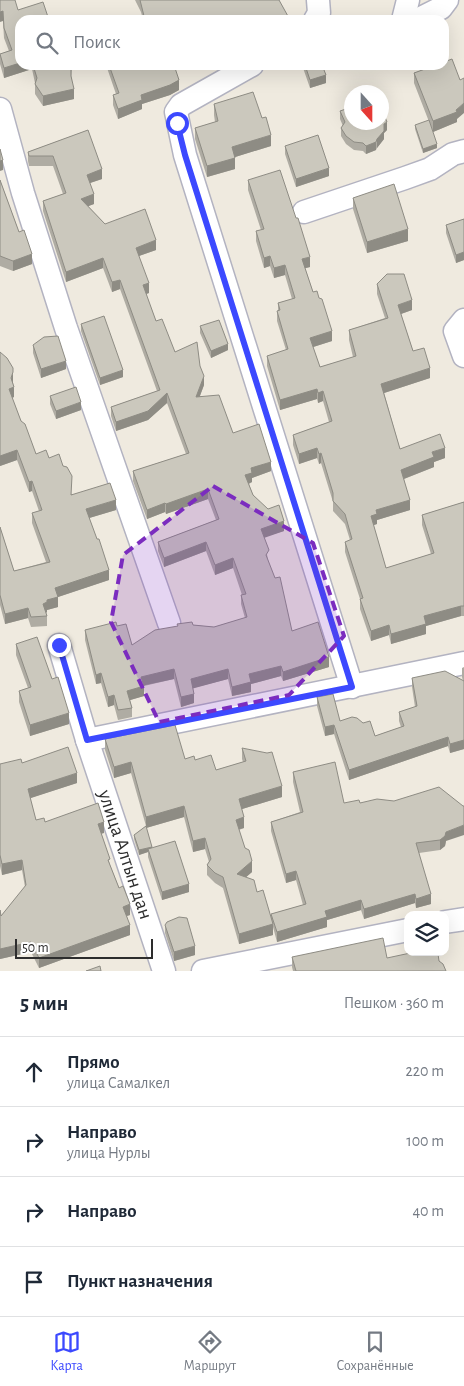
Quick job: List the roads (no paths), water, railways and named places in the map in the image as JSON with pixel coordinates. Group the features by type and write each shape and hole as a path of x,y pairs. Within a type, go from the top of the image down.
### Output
{"street":[{"path":"318,0 318,15"},
{"path":"404,15 408,0"},
{"path":"427,15 441,8 447,0"},
{"path":"243,70 181,105 176,112 177,123 185,155 352,687"},
{"path":"0,109 23,193 66,328 168,623"},
{"path":"304,212 430,169 453,154 464,151"},
{"path":"464,320 455,330 464,356"},
{"name":"улица Алтын дан","path":"59,645 87,740 164,971"},
{"path":"87,740 464,663"},
{"path":"449,921 464,919"},
{"path":"203,971 404,931"}]}
